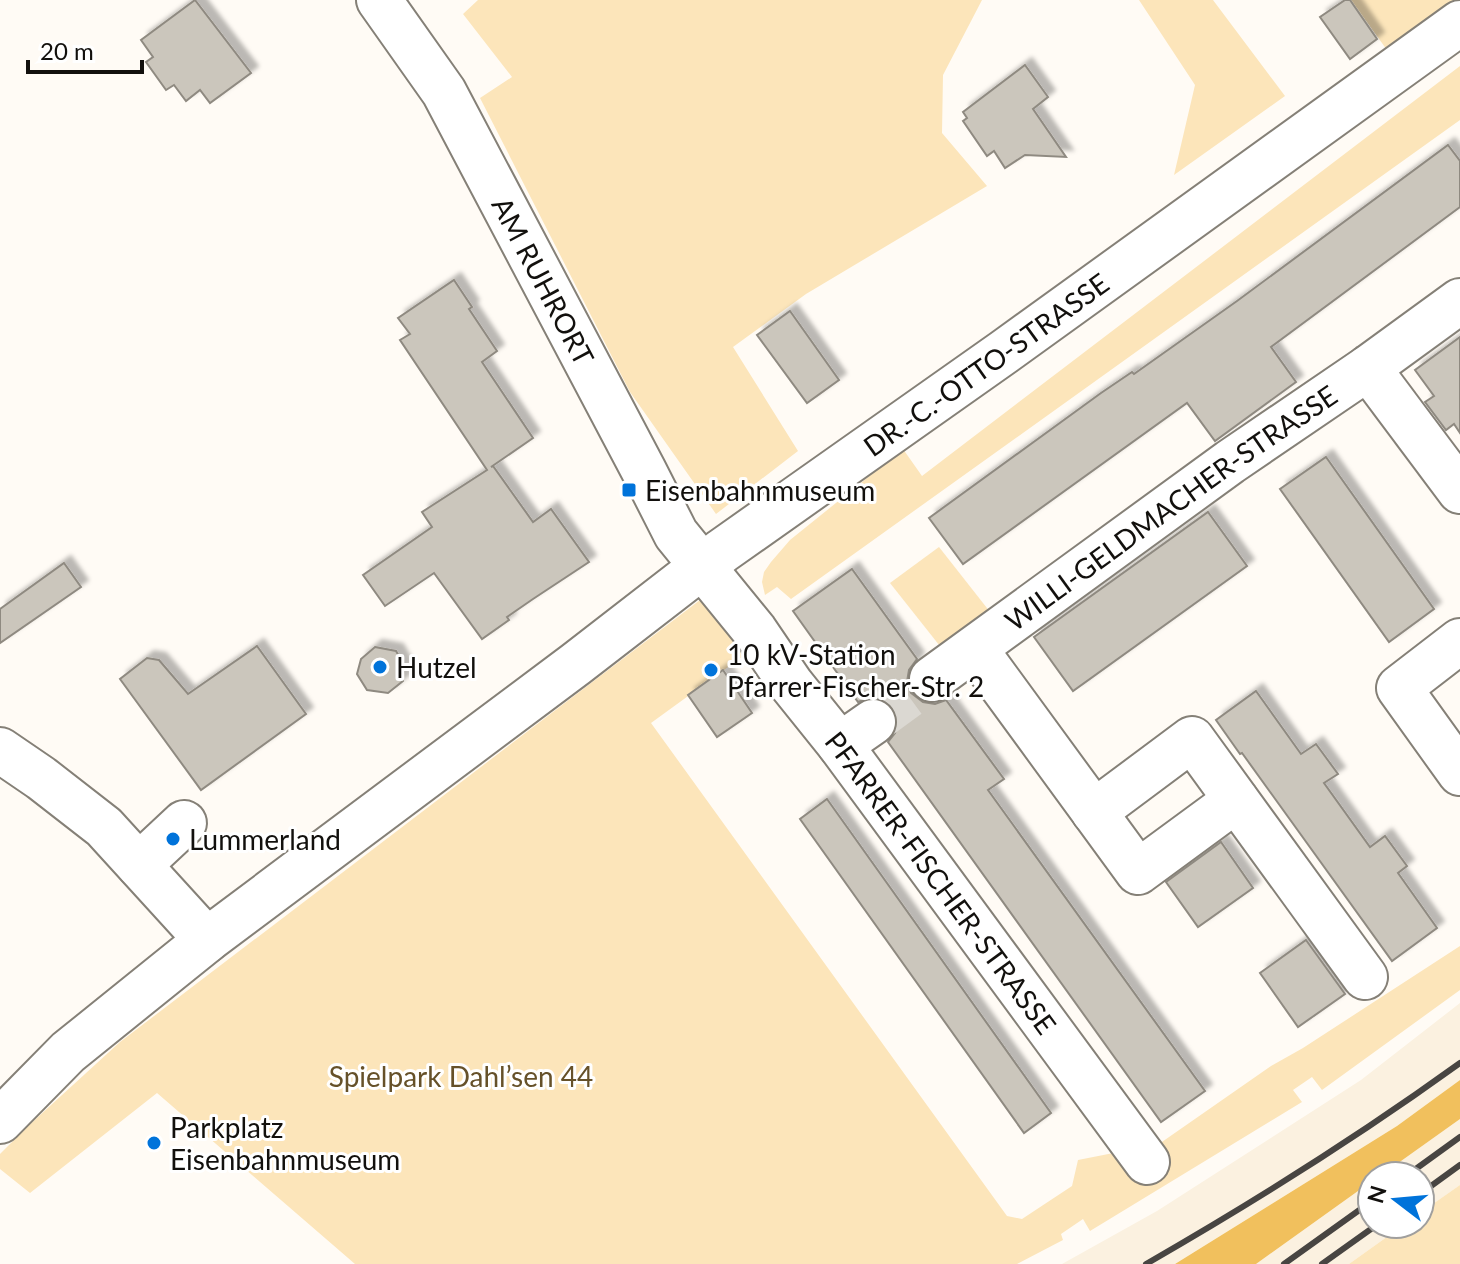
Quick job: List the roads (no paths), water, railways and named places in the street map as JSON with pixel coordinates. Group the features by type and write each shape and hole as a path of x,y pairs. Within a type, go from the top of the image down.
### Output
{"street":[{"name":"AM RUHRORT","path":"379,0 444,92 676,534 702,567"},
{"name":"DR.-C.-OTTO-STRASSE","path":"0,1121 75,1046 207,940 702,567 1460,23"},
{"name":"WILLI-GELDMACHER-STRASSE","path":"932,679 1230,462 1460,301"},
{"name":"WILLI-GELDMACHER-STRASSE","path":"1368,368 1460,491"},
{"name":"PFARRER-FISCHER-STRASSE","path":"702,567 755,631 791,684 856,733 1147,1162"},
{"path":"1460,641 1399,688 1460,773"},
{"name":"WILLI-GELDMACHER-STRASSE","path":"975,649 1138,872 1236,800"},
{"path":"1094,812 1192,739 1365,977"},
{"path":"0,750 104,827 207,940"},
{"path":"139,865 184,823"},
{"name":"DR.-C.-OTTO-STRASSE","path":"0,1082 75,1046"}],"tunnel":[{"path":"873,722 932,679"}],"railway":[{"path":"1146,1264 1306,1168 1460,1063"},
{"path":"1428,1160 1460,1137"},
{"path":"1436,1182 1460,1165"},
{"path":"1284,1264 1356,1212"},
{"path":"1322,1264 1356,1240"}],"place":[{"name":"Eisenbahnmuseum","path":"629,490"},
{"name":"Hutzel","path":"380,667"},
{"name":"10 kV-Station Pfarrer-Fischer-Str. 2","path":"711,670"},
{"name":"Lummerland","path":"173,839"},
{"name":"Parkplatz Eisenbahnmuseum","path":"154,1143"}],"park label":[{"name":"Spielpark Dahl’sen 44","path":"461,1076"}]}
